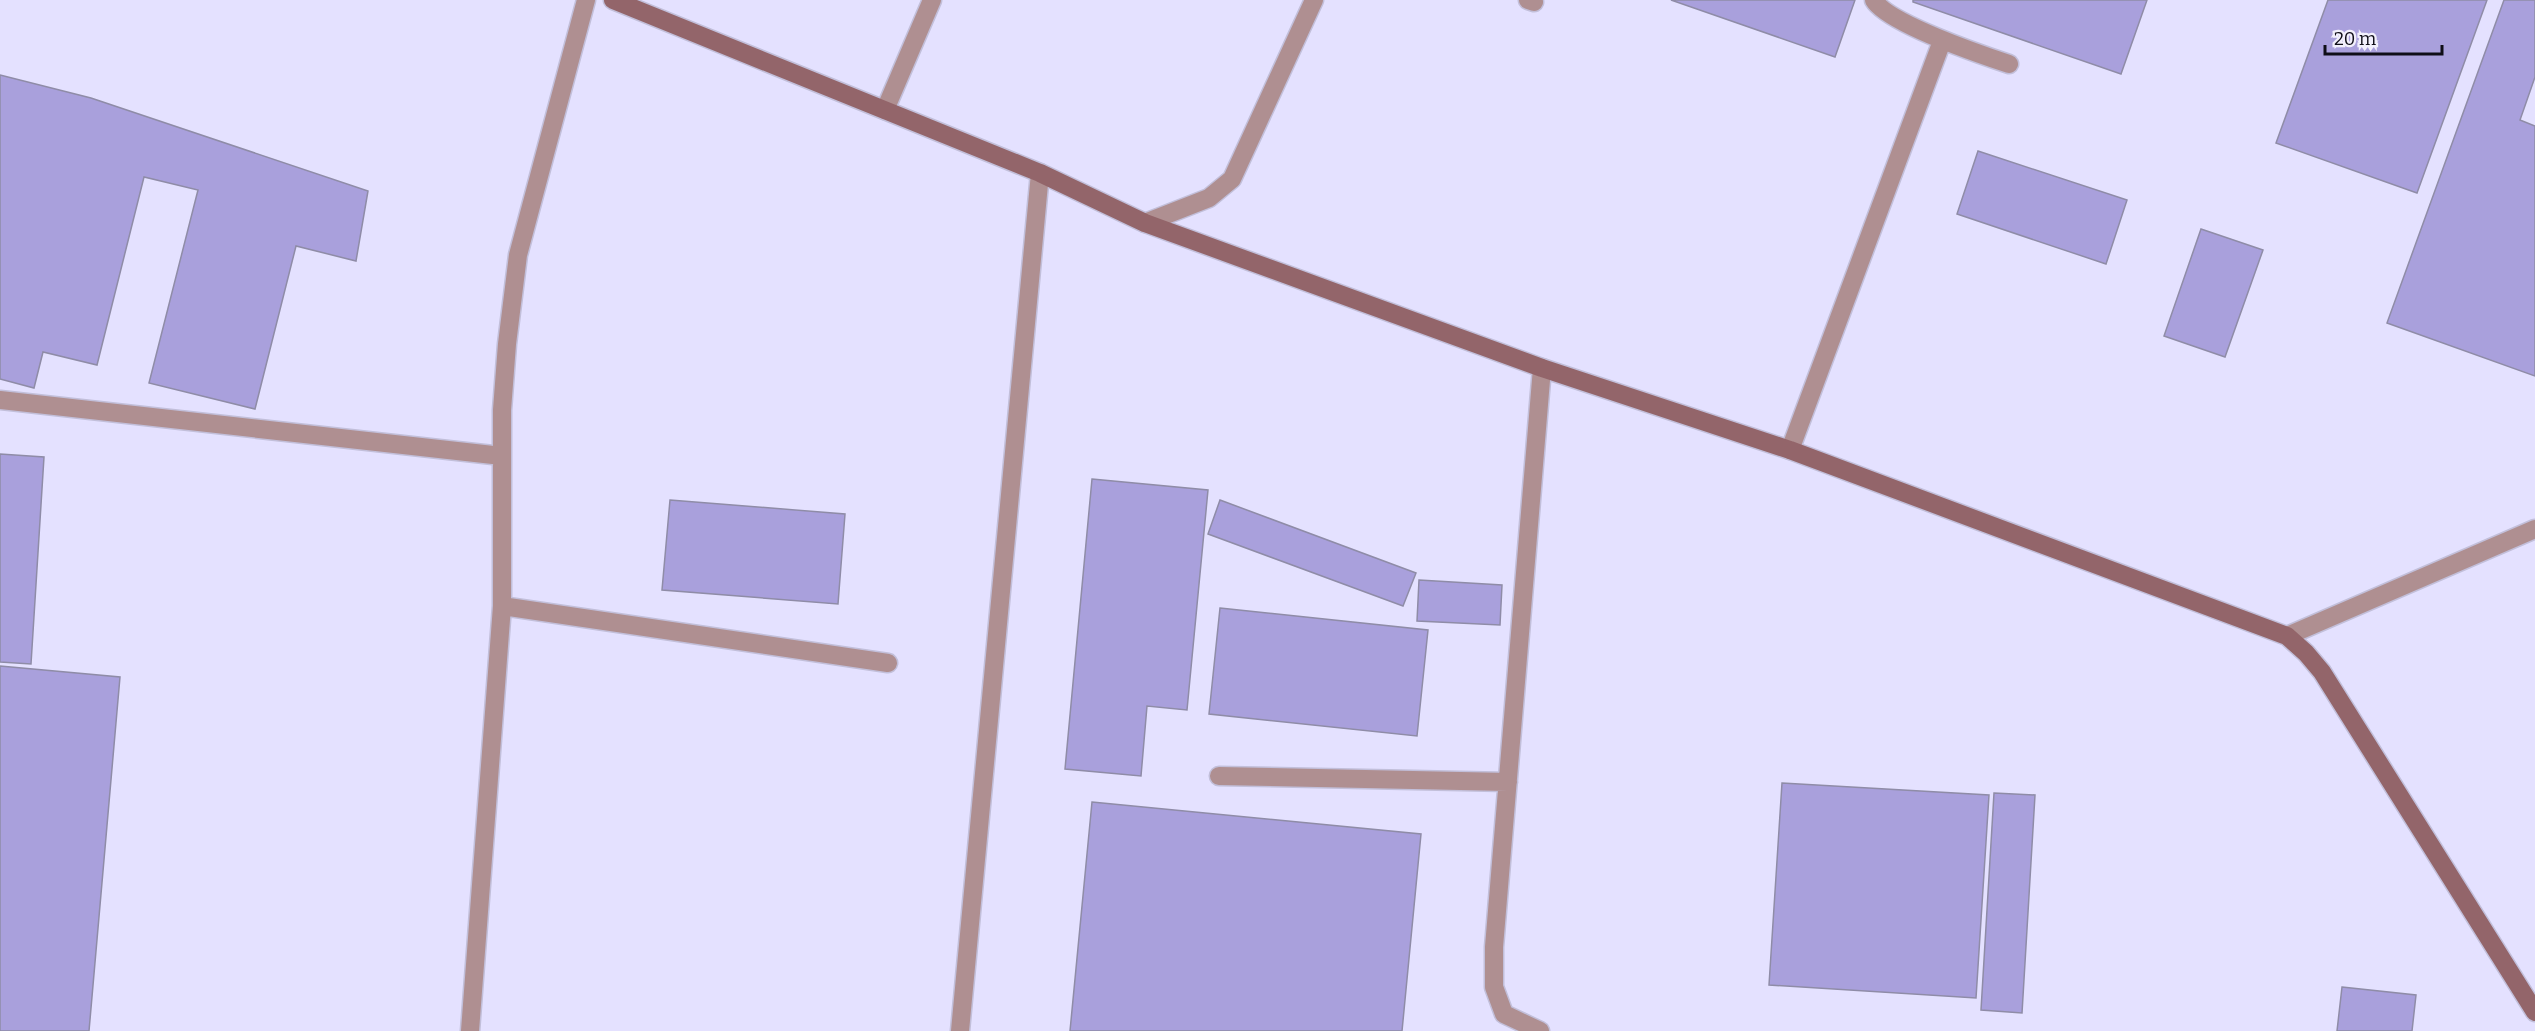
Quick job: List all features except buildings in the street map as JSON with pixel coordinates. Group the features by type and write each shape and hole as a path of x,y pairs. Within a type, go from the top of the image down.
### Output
{"street":[{"path":"470,1031 502,606 502,456 507,344 518,255 586,0"},
{"path":"613,0 1040,173 1145,223 1542,368 1790,450 2286,636 2306,653 2322,672 2535,1012"},
{"path":"885,110 932,0"},
{"path":"1145,223 1209,198 1232,179 1314,0"},
{"path":"1874,0 1876,4 1942,41 2009,64"},
{"path":"1790,450 1942,41"},
{"path":"960,1031 1040,173"},
{"path":"1540,1031 1504,1014 1494,987 1494,947 1542,368"},
{"path":"0,400 502,456"},
{"path":"2286,636 2535,529"},
{"path":"502,606 888,663"},
{"path":"1219,776 1508,782"}]}
